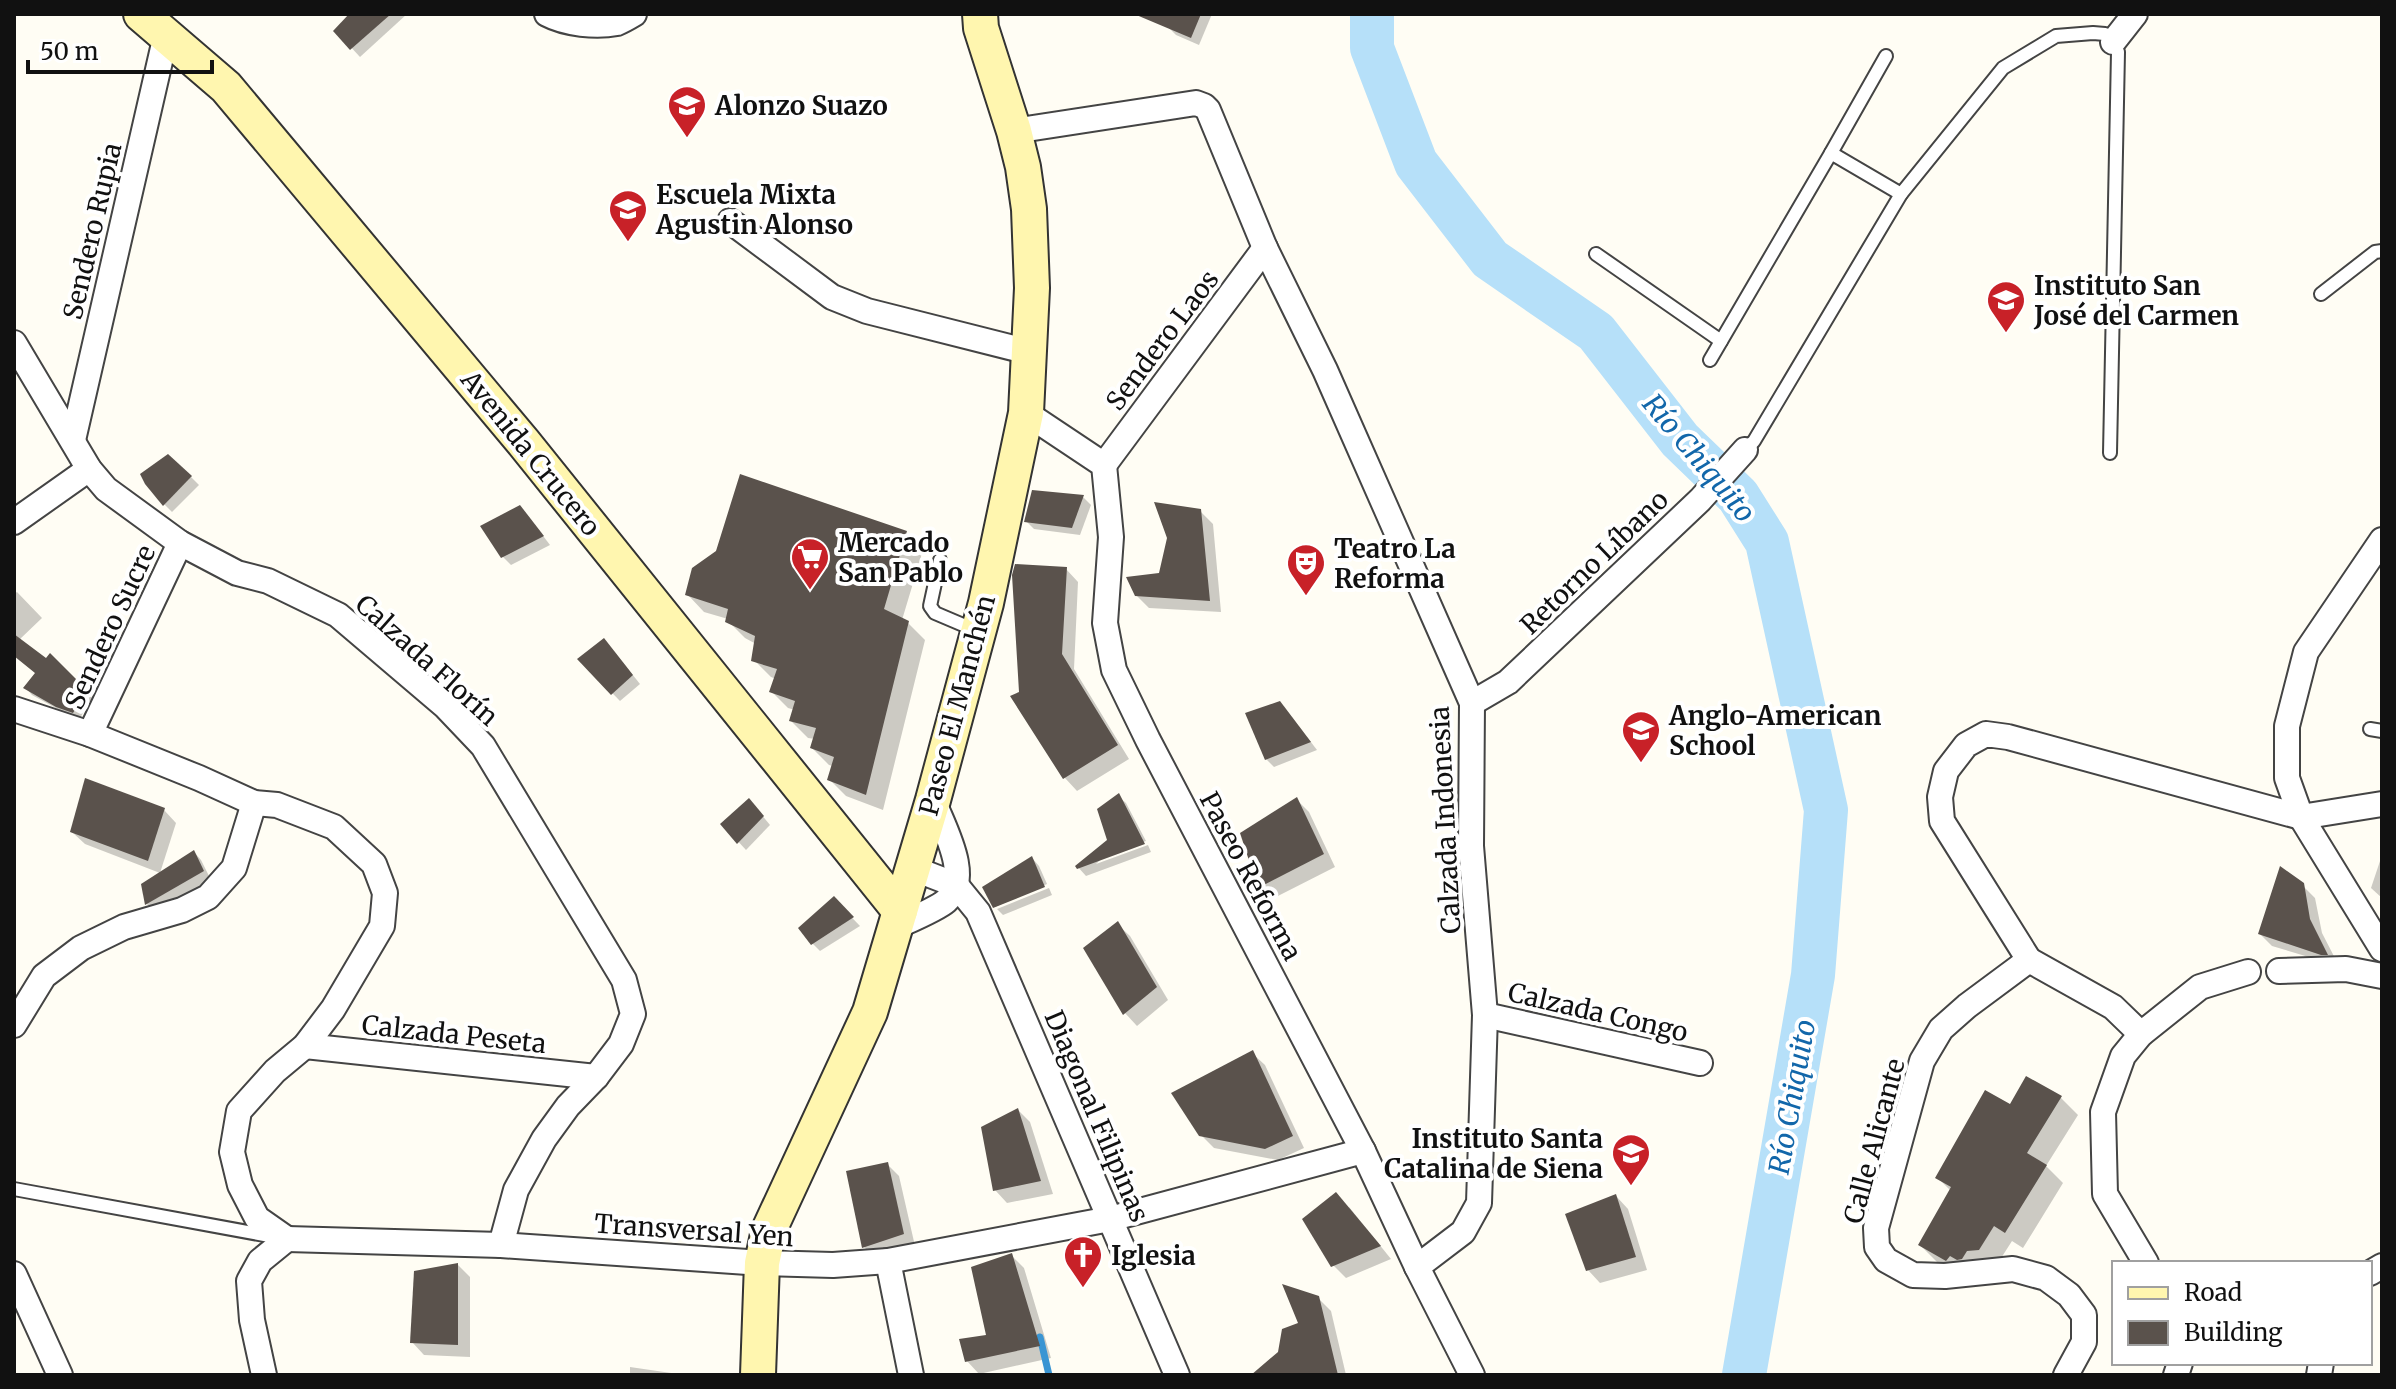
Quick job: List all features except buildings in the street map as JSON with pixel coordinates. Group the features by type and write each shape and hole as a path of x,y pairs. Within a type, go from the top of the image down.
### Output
{"street":[{"path":"547,14 556,19 587,24 617,23 634,14"},
{"path":"2113,42 2135,14"},
{"name":"Paseo El Manchén","path":"758,1375 762,1263 769,1230 870,1012 933,800 978,632 1026,413 1032,288 1029,209 1014,131 976,19"},
{"name":"Sendero Rupia","path":"73,440 154,25"},
{"name":"Avenida Crucero","path":"154,25 226,87 495,408 898,919"},
{"name":"Calzada Indonesia","path":"1014,131 1196,103 1208,110 1265,248 1325,370 1472,703 1471,846 1485,1015 1479,1203 1463,1232 1417,1267"},
{"path":"730,221 832,297 867,311 1029,352"},
{"name":"Sendero Laos","path":"1104,465 1265,248"},
{"name":"Calzada Florín","path":"14,343 89,469 106,489 180,543 237,573 268,581 338,615 445,706 483,746 624,980 633,1014 621,1044 544,1139 516,1190 501,1245"},
{"path":"1026,413 1104,465"},
{"name":"Retorno Líbano","path":"1472,703 1508,682 1700,500 1745,450"},
{"name":"Paseo Reforma","path":"1104,465 1111,537 1105,623 1114,670 1363,1151 1472,1375"},
{"path":"14,522 89,469"},
{"path":"2382,540 2306,652 2287,726 2287,778 2301,817 2382,949"},
{"name":"Sendero Sucre","path":"90,734 180,543"},
{"path":"14,709 90,734 254,803 277,805 334,827 374,864 385,893 382,926 333,1009 305,1046 275,1071 239,1111 232,1152 240,1185 257,1218 287,1239 260,1261 249,1281 252,1320 264,1375"},
{"path":"2141,1034 2113,1007 2029,960 1942,821 1940,797 1946,771 1966,745 1986,734 2008,737 2301,817 2382,804"},
{"name":"Diagonal Filipinas","path":"933,800 958,867 956,885 978,912 1177,1375"},
{"path":"14,1025 44,976 81,948 124,927 182,910 208,897 234,868 254,803"},
{"path":"898,919 947,901 956,885 912,868"},
{"name":"Calle Alicante","path":"2029,960 1941,1029 1922,1061 1876,1228 1877,1247 1886,1260 1913,1275 1945,1276 2013,1269 2046,1278 2069,1295 2084,1315 2084,1342 2066,1375"},
{"path":"2279,971 2346,969 2382,976"},
{"path":"2145,1261 2105,1194 2103,1112 2123,1056 2141,1034 2200,987 2248,972"},
{"name":"Calzada Congo","path":"1485,1015 1700,1063"},
{"name":"Calzada Peseta","path":"305,1046 596,1077"},
{"name":"Transversal Yen","path":"287,1239 501,1245 762,1263 833,1265 888,1261 1110,1219 1363,1151"},
{"path":"888,1261 911,1375"},
{"path":"14,1274 60,1375"}],"lane":[{"path":"1745,450 1754,441 1901,194 2003,68 2056,36 2093,33 2105,34 2118,52 2110,453"},
{"path":"1710,360 1886,56"},
{"path":"1831,153 1901,194"},
{"path":"2321,294 2375,252 2382,251"},
{"path":"1596,254 1721,341"},
{"path":"940,560 930,606 935,613 978,632"},
{"name":"Transversal Yen","path":"14,1189 287,1239"}],"waterway":[{"name":"Río Chiquito","path":"1372,14 1372,48 1416,163 1490,259 1596,332 1680,440 1738,496 1767,542 1826,810 1813,975 1744,1375"},
{"path":"1040,1337 1049,1375"}],"place":[{"name":"Alonzo Suazo","path":"687,139"},
{"name":"Escuela Mixta Agustin Alonso","path":"628,243"},
{"name":"Instituto San José del Carmen","path":"2006,334"},
{"name":"Mercado San Pablo","path":"810,591"},
{"name":"Teatro La Reforma","path":"1306,597"},
{"name":"Anglo-American School","path":"1641,764"},
{"name":"Instituto Santa Catalina de Siena","path":"1631,1187"},
{"name":"Iglesia","path":"1083,1289"}]}
